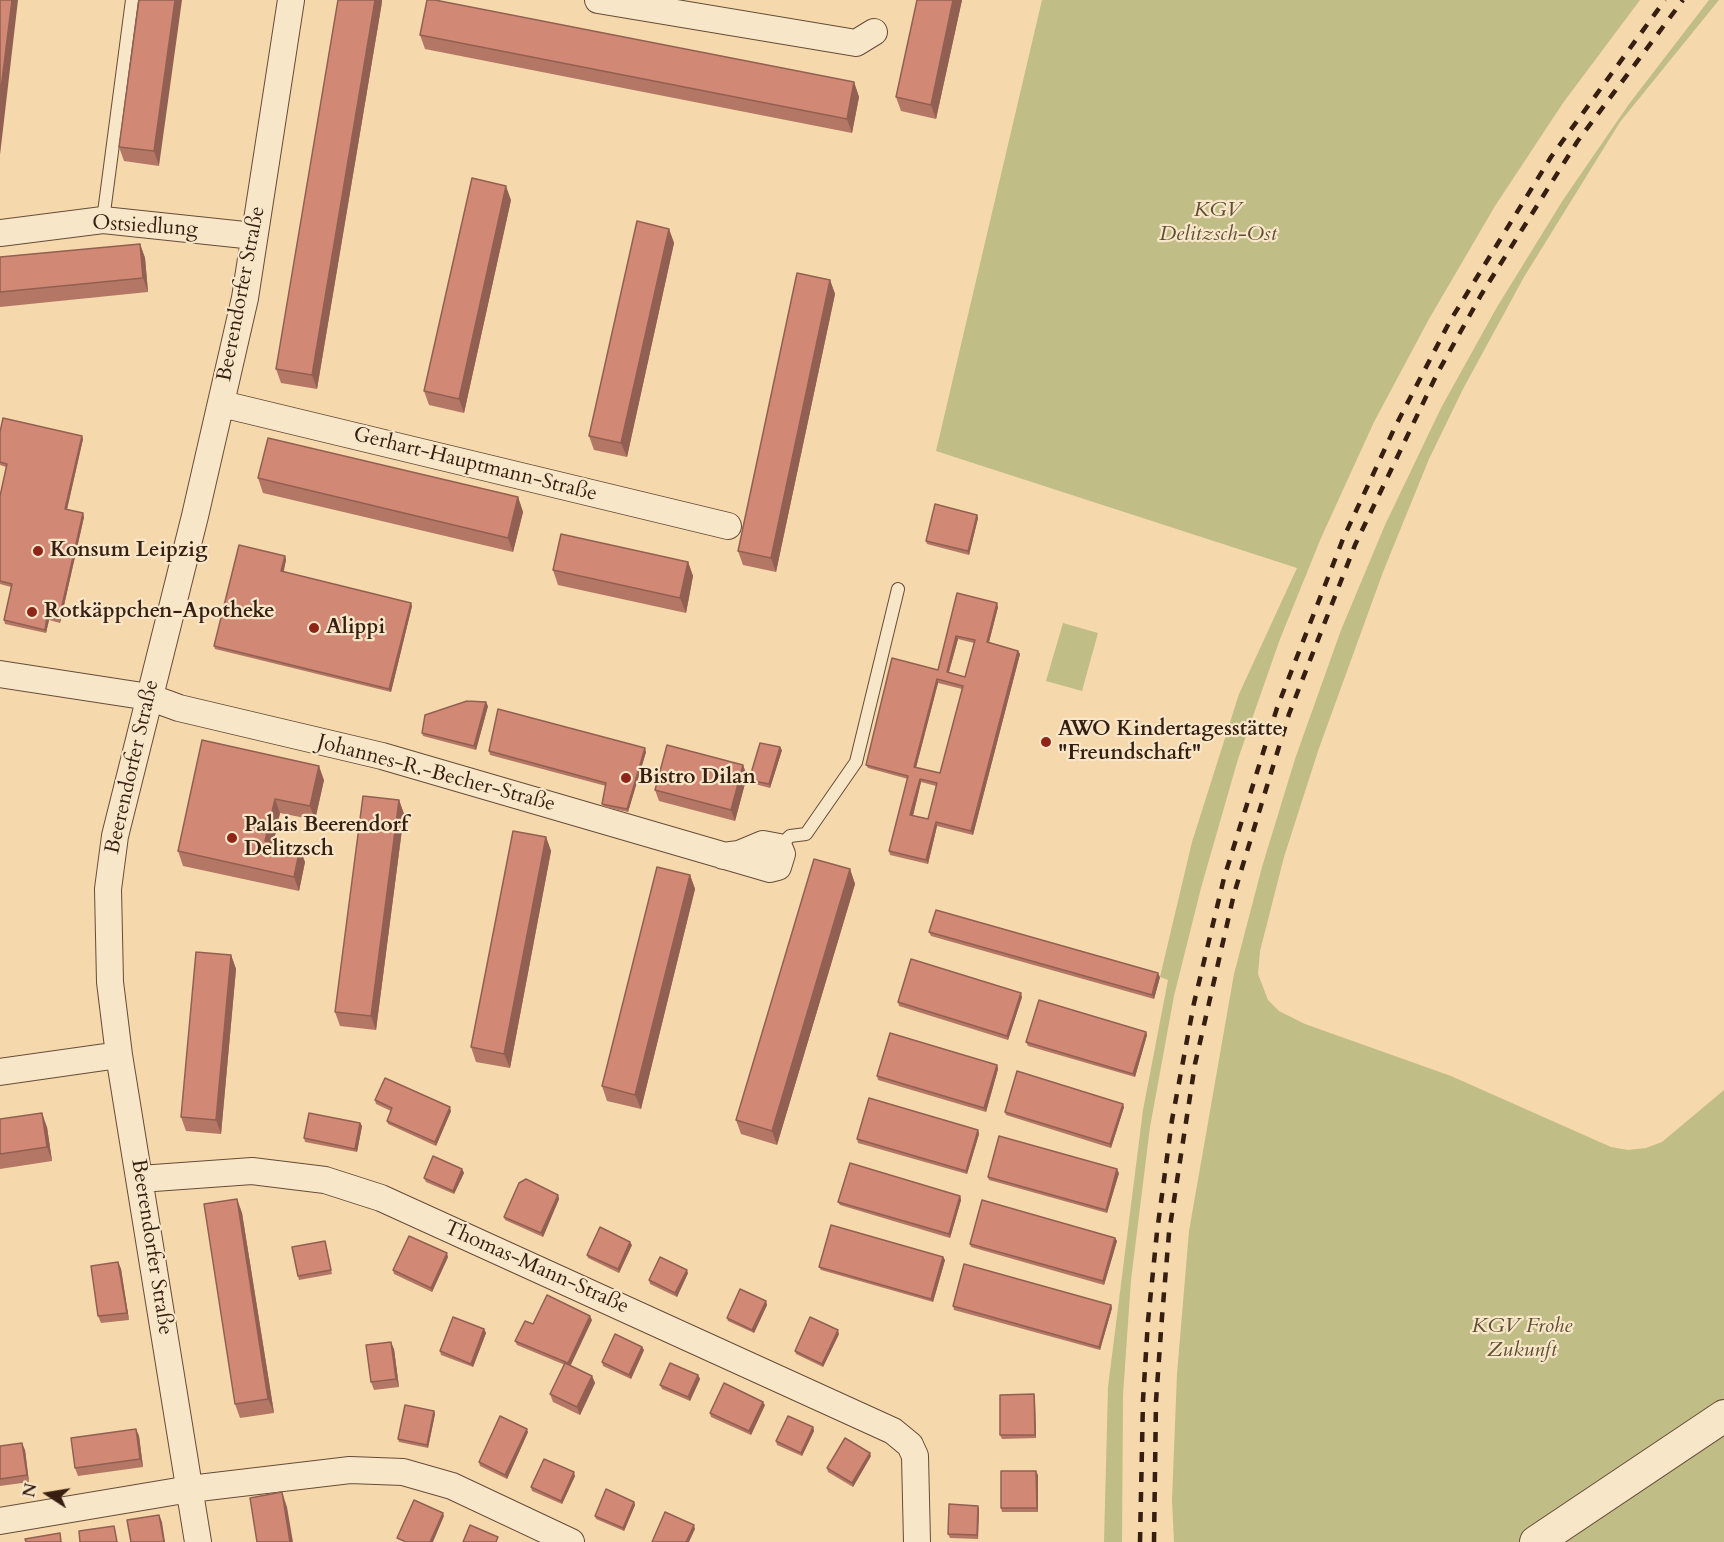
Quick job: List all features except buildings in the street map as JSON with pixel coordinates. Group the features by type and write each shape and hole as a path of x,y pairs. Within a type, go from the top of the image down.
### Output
{"street":[{"name":"Beerendorfer Straße","path":"198,1542 119,1055 110,982 108,889 115,836 222,404 245,298 291,0"},
{"path":"598,0 856,43 874,32"},
{"name":"Ostsiedlung","path":"0,233 103,220 254,236"},
{"name":"Gerhart-Hauptmann-Straße","path":"222,404 728,526"},
{"name":"Johannes-R.-Becher-Straße","path":"0,674 149,697 178,708 382,756 723,856 739,854 763,844 779,847"},
{"path":"0,1072 119,1055"},
{"name":"Thomas-Mann-Straße","path":"140,1179 252,1171 325,1180 381,1198 893,1431 910,1445 917,1474 917,1542"},
{"path":"1536,1542 1724,1416"},
{"path":"0,1521 190,1489 350,1470 403,1472 452,1486 571,1542"}],"lane":[{"path":"103,220 132,0"},
{"path":"779,847 790,836 806,834 856,762 897,589"}],"green space":[{"name":"KGV Delitzsch-Ost","path":"1042,0 1640,0 1563,103 1495,206 1429,319 1374,422 1321,538 1280,639 1238,759 1201,888 1174,996 1150,1127 1131,1280 1123,1395 1122,1542 1104,1542 1108,1387 1143,1110 1168,980 1160,977 1192,842 1239,694 1297,568 936,451"},
{"name":"KGV Frohe Zukunft","path":"1709,0 1719,0 1620,122 1524,277 1463,389 1429,459 1383,572 1318,751 1284,857 1260,951 1258,974 1268,1000 1279,1011 1305,1024 1451,1076 1611,1147 1628,1150 1646,1148 1662,1142 1724,1090 1724,1542 1174,1542 1172,1500 1177,1374 1189,1231 1234,974 1262,867 1295,759 1341,630 1385,525 1441,408 1497,307 1563,200 1629,104"},
{"path":"1063,623 1098,633 1082,691 1046,681"}],"railway":[{"path":"1140,1542 1143,1400 1148,1321 1172,1120 1194,1003 1224,878 1277,708 1343,539 1395,427 1450,321 1551,157 1665,0"},
{"path":"1154,1542 1156,1401 1169,1233 1195,1064 1234,894 1289,714 1355,545 1437,374 1481,295 1577,142 1683,0"}],"place":[{"name":"Konsum Leipzig","path":"38,551"},
{"name":"Rotkäppchen-Apotheke","path":"32,612"},
{"name":"Alippi","path":"314,628"},
{"name":"AWO Kindertagesstätte \"Freundschaft\"","path":"1046,742"},
{"name":"Bistro Dilan","path":"626,778"},
{"name":"Palais Beerendorf Delitzsch","path":"232,838"}]}
